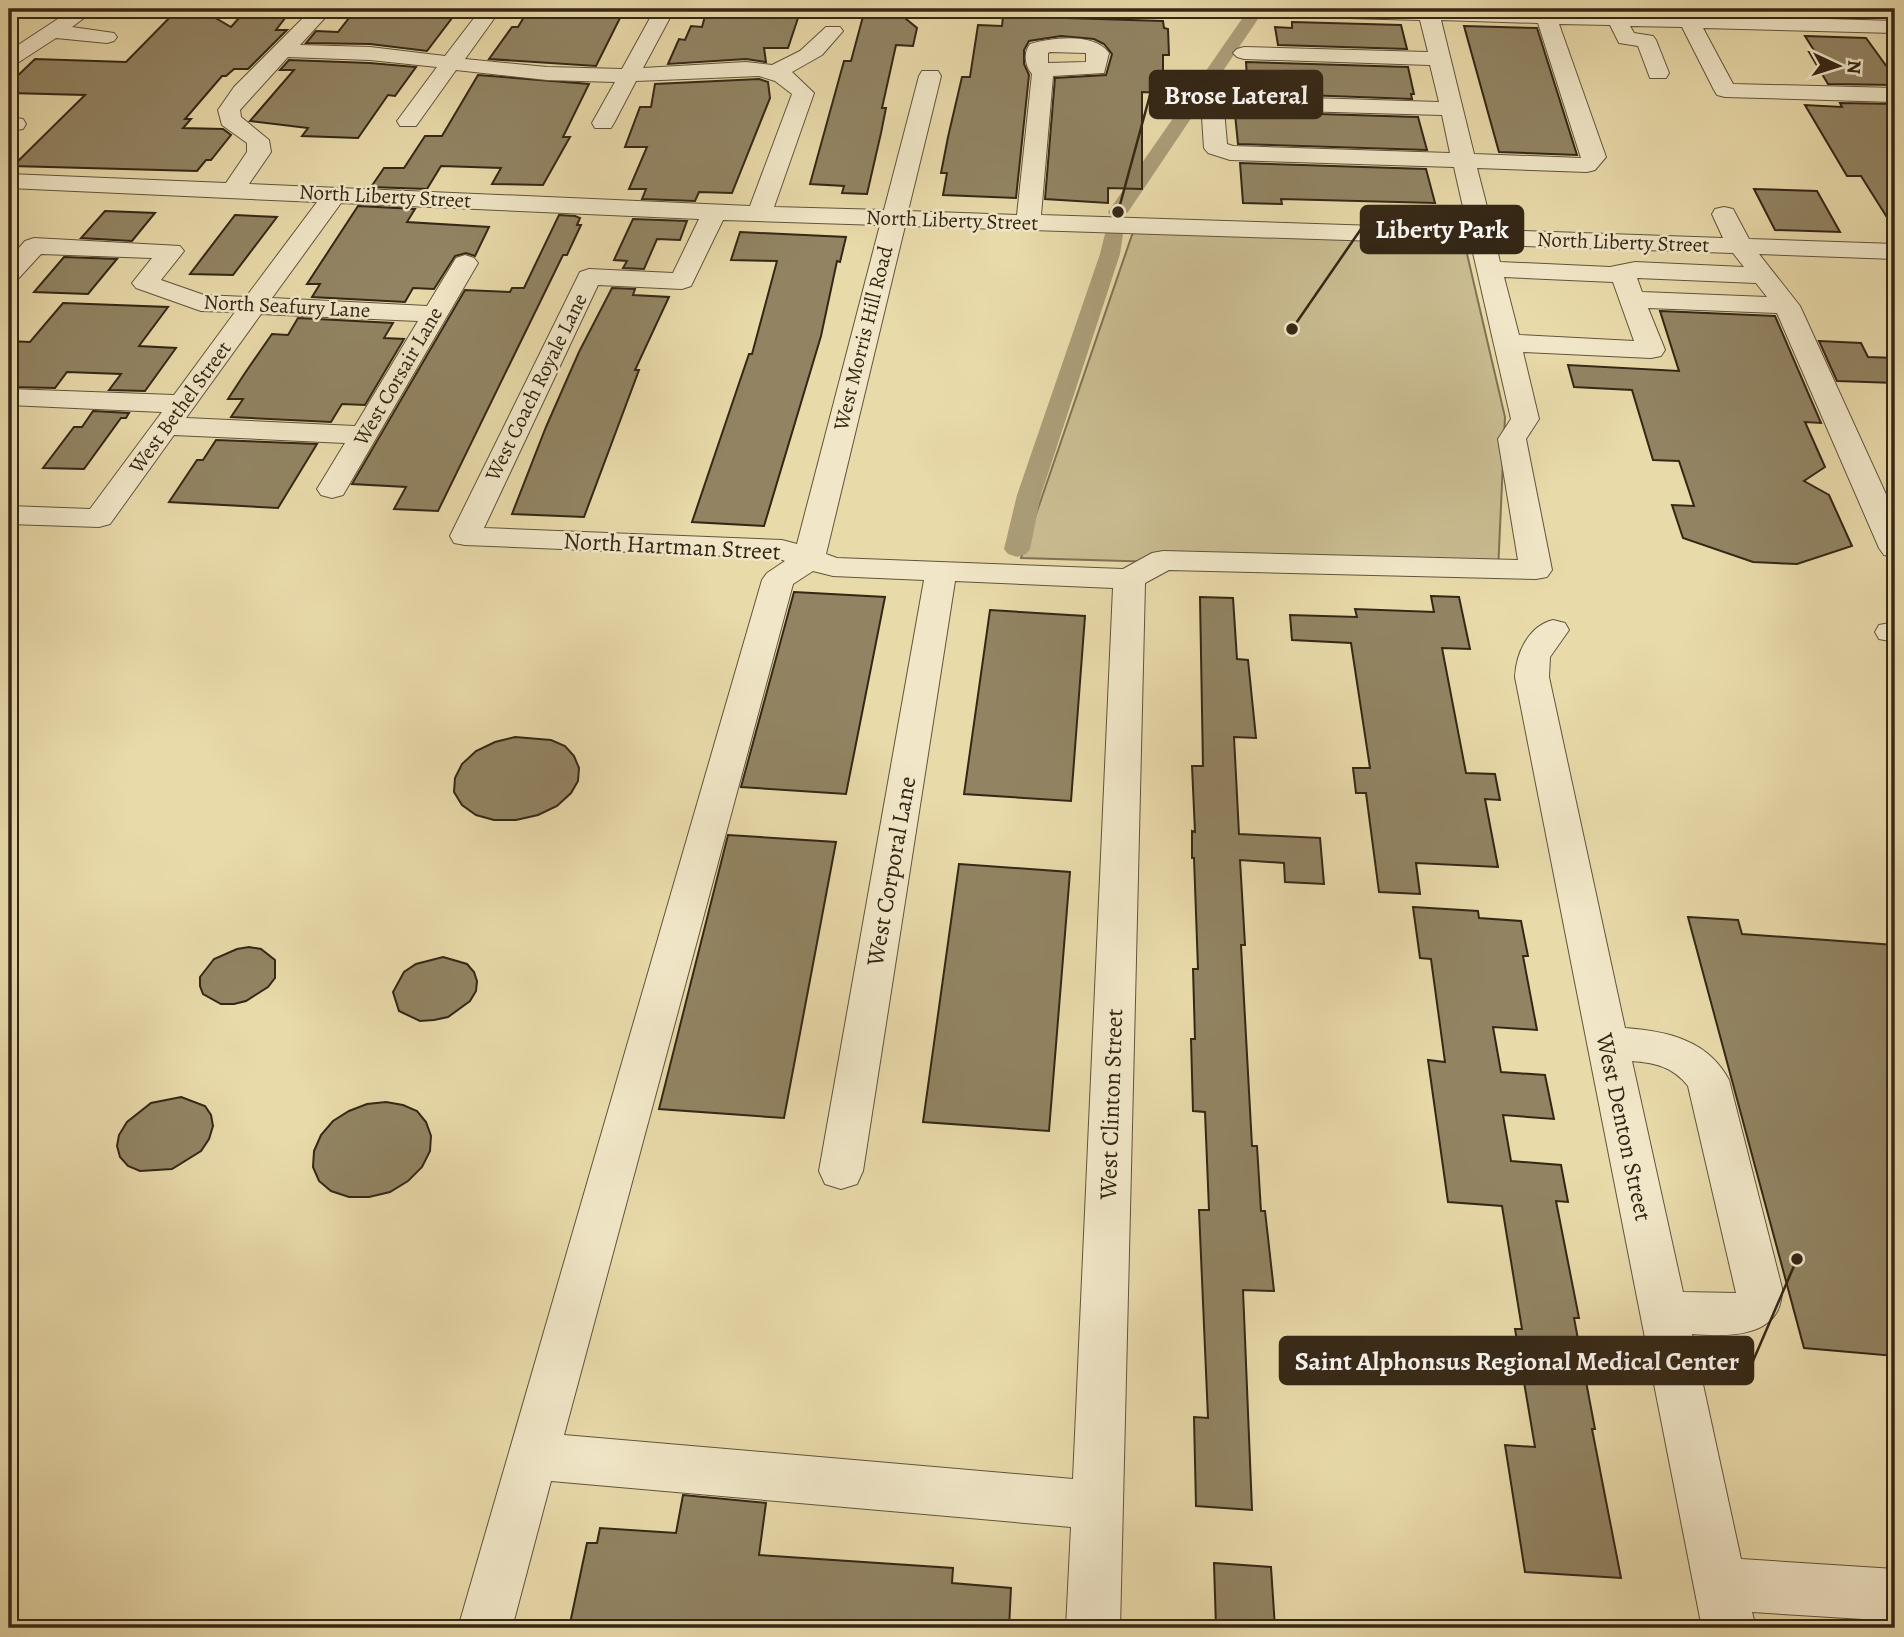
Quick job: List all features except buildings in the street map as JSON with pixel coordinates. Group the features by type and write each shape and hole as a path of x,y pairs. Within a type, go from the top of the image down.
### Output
{"street":[{"path":"9,60 86,9"},
{"path":"234,189 259,152 258,140 230,120 229,110 323,9"},
{"path":"408,121 491,9"},
{"path":"1247,9 1617,19 1686,15 1895,27"},
{"path":"1270,9 1212,102 1216,148 1230,153 1467,172 1587,165 1594,157 1546,17"},
{"path":"603,123 663,12"},
{"path":"1129,579 1163,560 1536,570 1512,439 1525,419 1429,14"},
{"path":"1686,15 1725,90 1895,95"},
{"path":"1617,19 1626,39"},
{"path":"51,31 107,37"},
{"path":"283,51 397,55 540,73 629,76 731,69 776,71 801,62 816,51 832,31"},
{"path":"1592,38 1646,40 1658,73"},
{"path":"1244,53 1440,59"},
{"path":"1028,223 1043,73 1041,70"},
{"path":"759,214 803,93 794,81 776,71"},
{"name":"West Morris Hill Road","path":"808,559 930,76"},
{"path":"1212,102 1452,109"},
{"path":"1467,172 1518,185"},
{"name":"North Liberty Street","path":"9,181 759,214 1740,246 1889,244"},
{"name":"West Bethel Street","path":"9,515 99,517 335,194"},
{"name":"West Coach Royale Lane","path":"465,536 589,277 682,281 714,212"},
{"path":"1724,214 1740,246 1787,306 1895,548"},
{"name":"North Seafury Lane","path":"9,274 34,246 171,251 145,283 201,303 435,314"},
{"name":"West Corsair Lane","path":"332,489 465,263"},
{"path":"1490,269 1610,275 1634,270 1765,276"},
{"path":"1508,343 1650,350 1622,272"},
{"path":"1632,299 1787,306"},
{"path":"9,397 364,435"},
{"name":"North Hartman Street","path":"465,536 782,549 833,567 1129,579"},
{"path":"485,1628 778,580 808,559"},
{"name":"West Corporal Lane","path":"841,1171 941,571"},
{"name":"West Clinton Street","path":"1093,1628 1129,579"},
{"name":"West Denton Street","path":"1553,630 1534,656 1532,677 1724,1606"},
{"path":"1606,1043 1673,1051 1697,1064 1708,1080 1759,1288 1759,1301 1752,1311 1736,1315 1662,1311"},
{"path":"533,1456 1097,1505"},
{"path":"1724,1606 1895,1595"}],"shaded area":[{"path":"1133,232 1464,241 1505,417 1498,572 1021,558"}],"waterway":[{"path":"1118,212 1252,16"},
{"path":"1017,549 1029,495 1110,254 1113,234"}],"place":[{"name":"Brose Lateral","path":"1118,212"},
{"name":"Liberty Park","path":"1292,329"},
{"name":"Saint Alphonsus Regional Medical Center","path":"1797,1259"}]}
